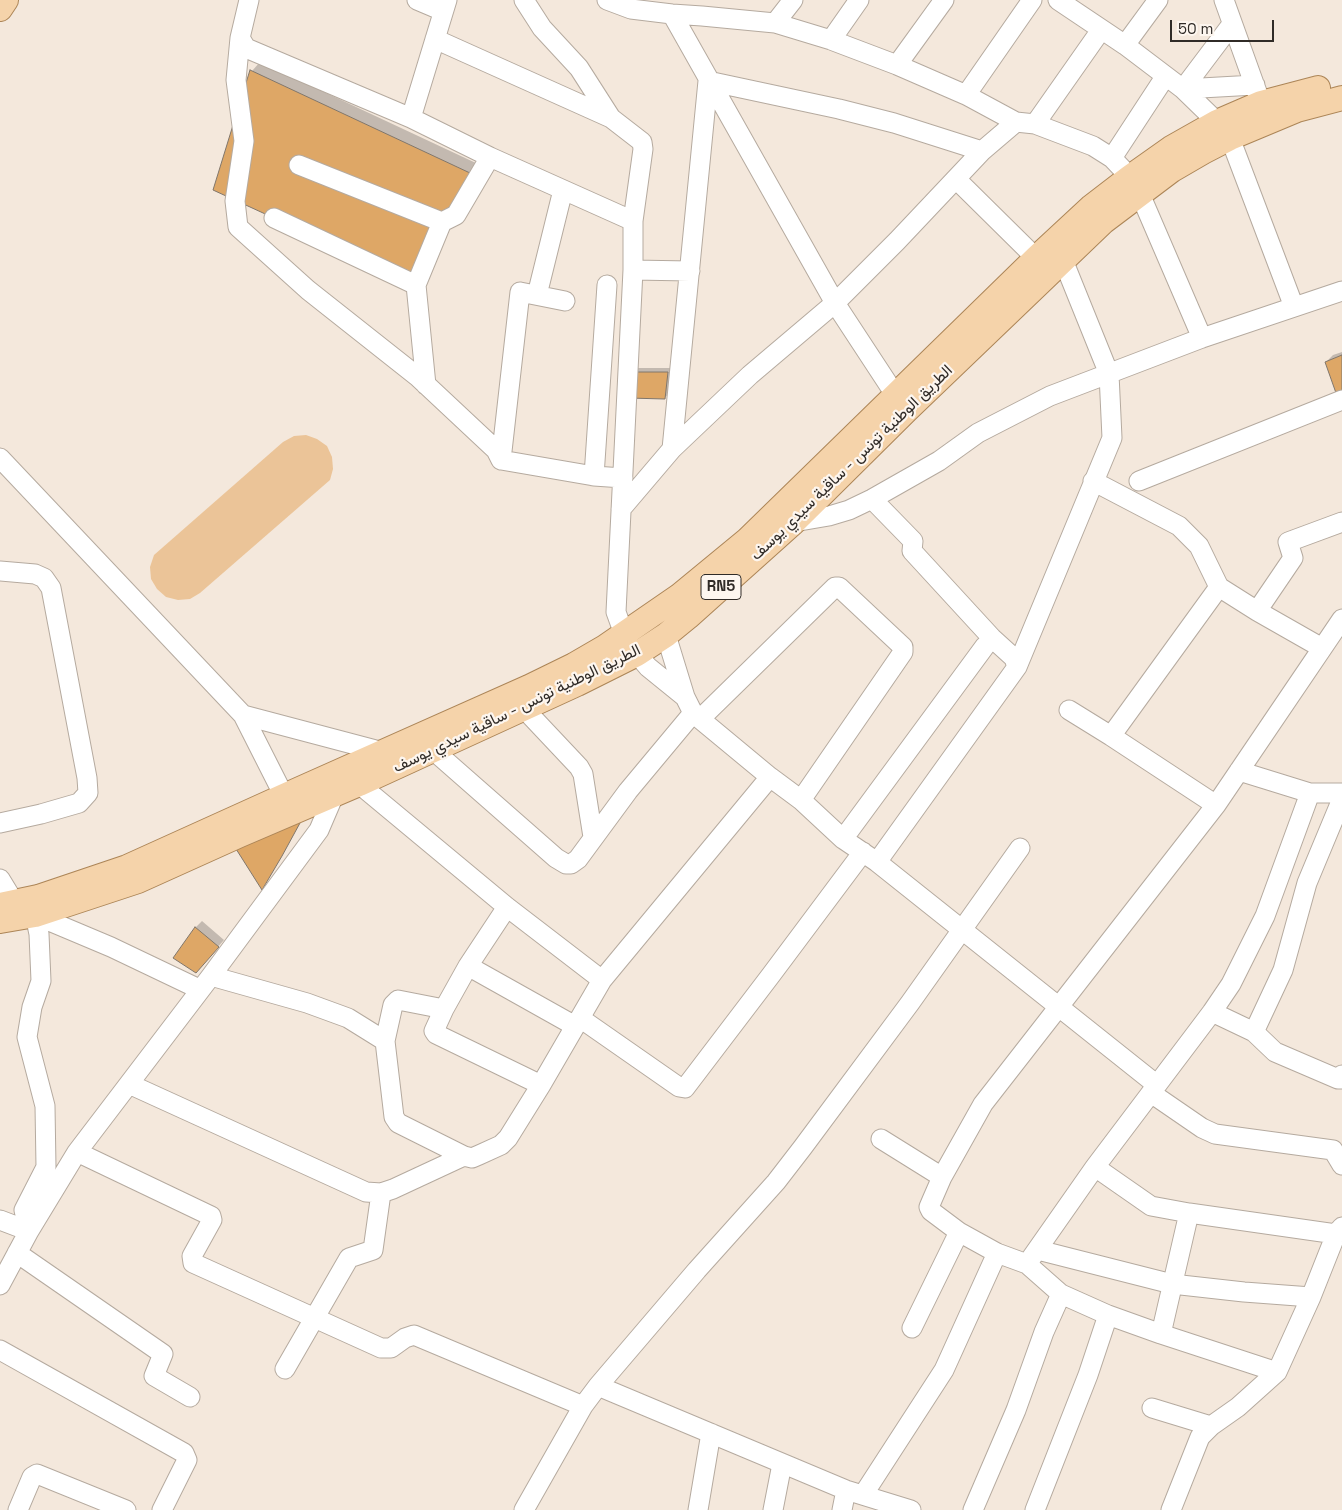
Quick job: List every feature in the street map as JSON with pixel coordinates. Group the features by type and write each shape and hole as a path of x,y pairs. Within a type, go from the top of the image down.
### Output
{"main road":[{"path":"0,9 6,0"},
{"name":"الطريق الوطنية تونس - ساقية سيدي يوسف","path":"1223,130 1258,94 1342,83"},
{"name":"الطريق الوطنية تونس - ساقية سيدي يوسف","path":"7,904 38,897 127,868 383,752 494,712 526,707 637,654 688,617 794,522 1103,222 1171,148 1223,130 1342,98"},
{"name":"الطريق الوطنية تونس - ساقية سيدي يوسف","path":"0,921 35,915 138,881 433,750 624,634 679,596 747,540 1036,258 1091,207 1135,186"}],"street":[{"path":"249,0 240,38 236,80 244,142 235,201 238,227 308,290 426,385 496,450 501,460"},
{"path":"411,118 445,5 417,0"},
{"path":"524,0 542,28 579,68 612,118"},
{"path":"607,0 634,4 672,14 775,24 831,40 966,96 1016,122 1034,124 1093,146 1112,158 1135,186 1202,338"},
{"path":"702,16 713,0"},
{"path":"775,24 793,0"},
{"path":"831,40 860,0"},
{"path":"897,66 944,0"},
{"path":"966,96 1032,0"},
{"path":"1125,45 1158,0"},
{"path":"1183,89 1258,94 1224,0"},
{"path":"1063,1 1183,89 1223,130 1294,307"},
{"path":"672,14 835,302 896,396"},
{"path":"1183,89 1232,24"},
{"path":"1034,124 1101,30"},
{"path":"240,38 246,48 411,118 490,157 633,221"},
{"path":"436,39 612,118 642,142 643,149 633,221 633,270 616,612 624,634"},
{"path":"1112,158 1164,76"},
{"path":"708,80 894,123 982,151"},
{"path":"672,449 708,80"},
{"path":"621,509 672,449 750,375 835,302 897,241 982,151 1016,122"},
{"path":"426,385 416,285 442,222 456,215 490,157"},
{"path":"299,165 442,222"},
{"path":"956,179 1036,258"},
{"path":"537,295 564,190"},
{"path":"274,218 416,285"},
{"path":"468,966 577,1022 679,1088 685,1088 772,975 870,857 1017,666 1112,438 1109,374 1062,260"},
{"path":"633,270 690,271"},
{"path":"594,476 607,284"},
{"path":"794,522 829,516 849,510 872,499 939,462 978,433 1050,396 1202,338 1342,291"},
{"path":"501,460 520,292 565,301"},
{"path":"1139,481 1342,400"},
{"path":"0,458 243,715 284,796"},
{"path":"501,460 594,476 623,478"},
{"path":"1093,481 1179,526 1199,546 1219,587 1257,612 1322,648"},
{"path":"872,499 913,541 912,551 992,638 1014,658 1017,666"},
{"path":"1257,612 1293,558 1288,542 1342,522"},
{"path":"0,571 35,574 44,578 51,588 87,778 88,794 78,803 0,823"},
{"path":"433,750 556,858 566,864 571,864 578,859 592,837 692,710 835,587 839,587 902,647 903,652 801,800"},
{"path":"1111,736 1219,587"},
{"path":"1311,1297 1172,1284 1032,1257 997,1253 959,1232 936,1216 929,1207 942,1177 983,1104 1216,805 1342,619"},
{"path":"666,634 692,710"},
{"path":"844,839 985,646"},
{"path":"637,654 692,710 770,777 801,800 844,839 870,857 1060,1006 1154,1089 1202,1128 1215,1134 1333,1150 1342,1166"},
{"path":"526,707 530,715 579,767 583,774 592,837"},
{"path":"1069,710 1216,805"},
{"path":"243,715 383,752"},
{"path":"1239,771 1310,792 1342,793"},
{"path":"444,1009 398,1000 393,1005 385,1041 394,1117 398,1123 464,1156 472,1158 501,1145 508,1138 602,980 770,777"},
{"path":"359,784 507,907 602,980"},
{"path":"1032,1257 1095,1167 1212,1012 1230,984 1265,916 1310,792"},
{"path":"0,1284 29,1231 77,1152 319,830 334,795"},
{"path":"1254,1032 1283,970 1307,883 1342,799"},
{"path":"524,1510 583,1406 598,1386 782,1175 855,1078 1020,848"},
{"path":"0,880 7,904"},
{"path":"507,907 468,966 434,1031 436,1034 541,1085"},
{"path":"35,915 111,947 205,982 307,1003 348,1018 385,1041"},
{"path":"29,1231 24,1210 46,1167 45,1106 27,1037 32,1007 41,982 39,934 35,915"},
{"path":"1212,1012 1254,1032 1275,1052 1338,1079 1341,1079 1342,1075"},
{"path":"129,1084 366,1192 380,1193 393,1189 464,1156"},
{"path":"881,1139 942,1177"},
{"path":"77,1152 211,1216 212,1220 192,1256 193,1262 381,1348 391,1348 405,1338 414,1335 583,1406"},
{"path":"1095,1167 1152,1206 1189,1213 1339,1230 1277,1372 1238,1408 1211,1426 1200,1438 1171,1510"},
{"path":"285,1369 348,1258 373,1250 380,1193"},
{"path":"1161,1334 1189,1213"},
{"path":"0,1220 29,1231"},
{"path":"912,1328 959,1232"},
{"path":"17,1253 163,1354 154,1376 190,1396"},
{"path":"842,1510 944,1370 997,1253"},
{"path":"1032,1257 1061,1294 1161,1334 1277,1372"},
{"path":"973,1510 1016,1410 1044,1332 1061,1294"},
{"path":"1035,1510 1088,1375 1108,1314"},
{"path":"0,1350 184,1454 187,1460 162,1510"},
{"path":"598,1386 855,1493 911,1510"},
{"path":"1152,1408 1211,1426"},
{"path":"698,1510 711,1433"},
{"path":"773,1510 782,1464"},
{"path":"18,1510 32,1477 37,1474 126,1510"}],"shaded area":[{"path":"306,435 317,439 327,446 332,457 333,469 330,480 200,593 190,599 178,600 166,597 157,589 151,579 150,567 154,555 283,442 294,436"}],"building":[{"path":"250,70 470,173 409,280 213,190"},
{"path":"1342,355 1342,391 1336,393 1325,362"},
{"path":"630,372 668,372 665,399 628,398"},
{"path":"306,812 282,856 262,890 231,841"},
{"path":"195,927 219,947 196,973 173,958"}]}
